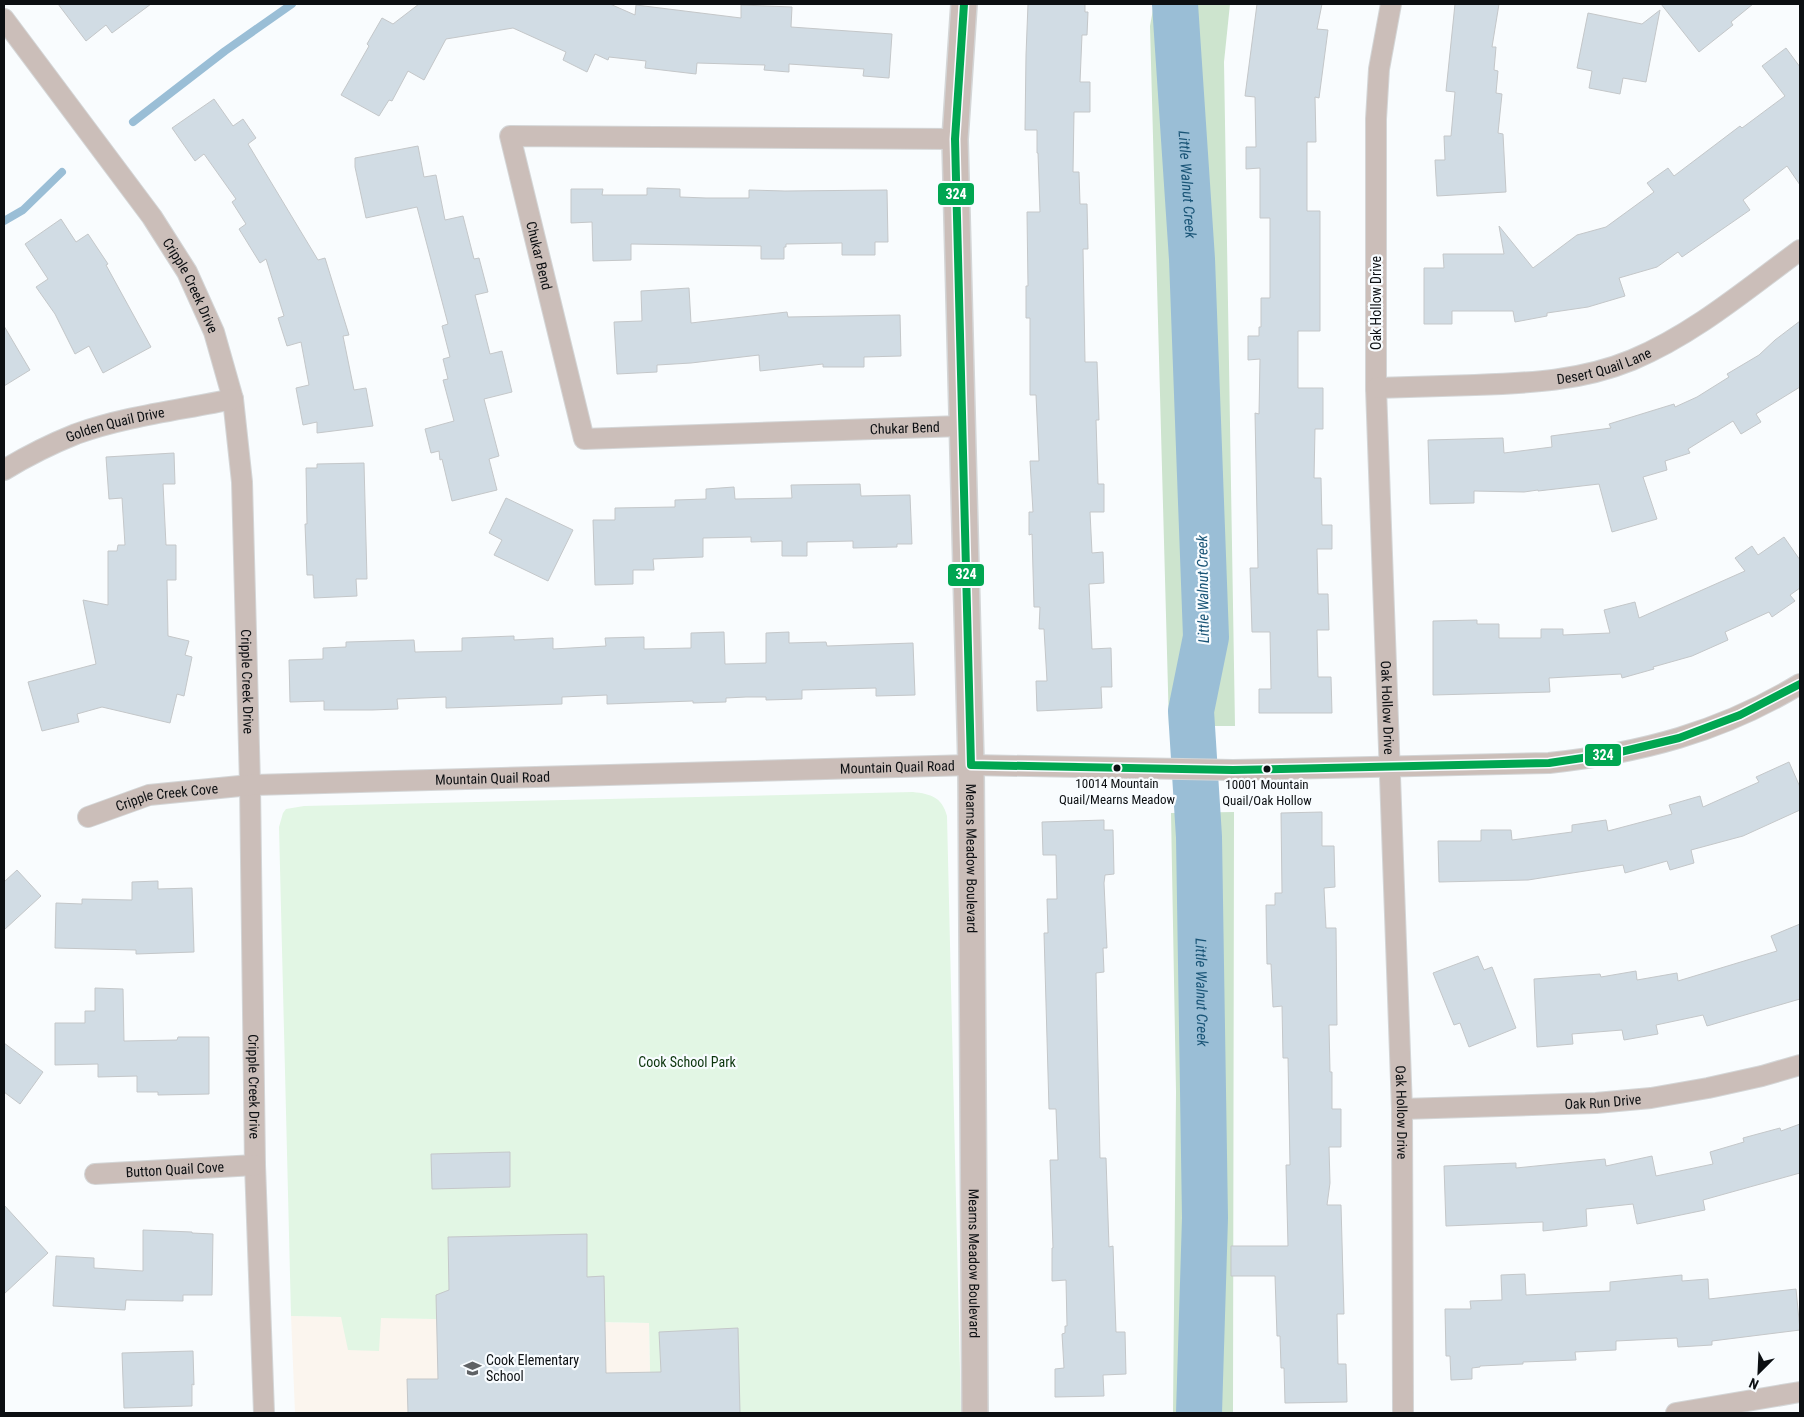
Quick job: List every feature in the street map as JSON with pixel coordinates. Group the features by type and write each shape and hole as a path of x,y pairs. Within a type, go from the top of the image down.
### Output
{"street":[{"name":"Mearns Meadow Boulevard","path":"964,4 955,139 971,765 975,1413"},
{"name":"Oak Hollow Drive","path":"1391,4 1379,69 1376,119 1376,388 1402,1109 1403,1413"},
{"name":"Cripple Creek Drive","path":"4,19 152,217 187,272 214,332 233,399 242,482 250,785 255,1165 264,1413"},
{"name":"Chukar Bend","path":"955,139 510,136 584,439 961,426"},
{"name":"Desert Quail Lane","path":"1376,388 1533,383 1565,379 1631,360 1662,346 1705,320 1800,250"},
{"name":"Golden Quail Drive","path":"4,470 27,456 76,434 124,421 233,399"},
{"name":"Mountain Quail Road","path":"250,785 971,765 1233,770 1549,763 1596,758 1643,749 1692,734 1738,717 1800,684"},
{"name":"Cripple Creek Cove","path":"88,817 149,795 250,785"},
{"name":"Oak Run Drive","path":"1402,1109 1596,1103 1651,1098 1717,1086 1800,1065"},
{"name":"Button Quail Cove","path":"95,1174 255,1165"},
{"path":"1676,1413 1800,1392"}],"shaded area":[{"name":"Cook Elementary School","path":"291,1316 649,1323 651,1413 295,1413"}],"green space":[{"path":"1154,4 1230,4 1224,62 1235,726 1169,726 1150,26"},
{"name":"Cook School Park","path":"913,792 930,795 935,798 942,805 947,816 961,1413 651,1413 649,1323 381,1318 379,1351 348,1350 341,1317 291,1316 279,827 286,809 304,806"},
{"path":"1234,812 1233,1413 1173,1413 1176,1092 1171,813"}],"building":[{"path":"58,4 151,4 112,33 106,25 86,41"},
{"path":"419,4 610,4 635,15 636,5 741,18 741,5 792,7 791,27 892,34 889,78 863,76 864,69 789,64 789,72 764,70 765,65 697,63 696,74 645,68 646,61 609,57 608,60 595,54 587,72 563,60 566,52 513,28 446,39 424,80 408,71 392,101 389,100 379,116 341,95 369,46 367,44 382,18 393,24"},
{"path":"1028,4 1085,4 1085,12 1088,12 1087,35 1082,35 1080,82 1090,82 1090,112 1074,112 1073,172 1079,172 1080,204 1087,204 1088,249 1083,249 1085,362 1097,362 1099,420 1096,420 1098,484 1104,484 1104,512 1090,512 1092,553 1103,552 1104,583 1089,584 1092,649 1111,648 1112,687 1101,687 1102,708 1037,711 1036,681 1047,681 1044,629 1039,629 1040,607 1034,607 1032,534 1029,535 1029,512 1033,512 1030,461 1039,461 1036,395 1030,395 1030,318 1026,318 1026,286 1028,286 1027,212 1040,212 1037,130 1025,130"},
{"path":"1257,4 1322,4 1317,29 1328,30 1319,98 1315,97 1316,142 1307,142 1307,211 1320,211 1320,331 1298,331 1298,388 1323,388 1323,429 1315,429 1314,478 1321,478 1322,525 1332,525 1332,549 1317,549 1318,594 1328,594 1329,630 1317,630 1318,677 1331,677 1332,713 1259,713 1259,689 1271,689 1270,632 1252,632 1250,568 1258,568 1255,413 1259,414 1260,359 1248,360 1248,336 1259,336 1259,327 1261,327 1261,298 1270,298 1270,218 1260,218 1260,168 1246,169 1246,147 1256,147 1255,97 1245,96"},
{"path":"1455,4 1499,4 1492,47 1496,47 1494,70 1498,71 1496,93 1502,94 1498,133 1503,134 1506,192 1437,196 1435,160 1445,160 1444,136 1451,136 1455,92 1446,91"},
{"path":"1661,4 1753,4 1731,22 1733,25 1699,52"},
{"path":"1660,10 1646,82 1623,78 1620,94 1589,88 1592,71 1577,68 1588,13 1642,24"},
{"path":"1786,48 1800,67 1800,185 1787,166 1743,200 1750,210 1682,257 1678,252 1657,267 1619,278 1625,296 1588,307 1547,313 1547,316 1515,322 1513,311 1452,311 1452,324 1424,324 1424,268 1444,268 1443,254 1504,254 1499,226 1533,268 1577,235 1606,227 1654,192 1647,183 1668,168 1674,176 1740,126 1742,128 1785,96 1762,66"},
{"path":"214,99 233,126 243,119 256,138 248,144 318,260 325,258 349,335 343,336 354,390 366,388 373,426 317,433 317,422 303,425 296,388 309,385 301,342 287,346 278,318 284,316 266,259 260,263 239,229 246,224 232,202 236,199 204,154 195,161 172,128"},
{"path":"418,146 424,177 436,175 445,220 463,216 474,259 479,258 488,292 475,295 490,354 502,351 512,392 484,399 499,456 489,459 497,490 452,501 439,451 431,453 425,429 454,421 443,380 448,379 443,359 450,357 442,326 448,324 417,207 366,218 355,167 355,158"},
{"path":"647,188 680,189 680,197 706,198 749,198 749,190 887,190 888,242 875,242 875,255 842,255 842,243 786,244 786,247 784,247 784,259 761,259 761,246 631,244 631,260 593,261 592,222 571,223 571,189 603,189 602,195 647,195"},
{"path":"61,219 76,242 88,234 108,264 106,265 151,347 103,373 89,346 75,354 55,314 36,287 48,279 25,244"},
{"path":"689,288 691,323 787,312 788,317 900,315 901,356 864,357 864,367 823,367 823,364 760,371 759,355 657,365 657,372 617,374 614,322 642,321 641,291"},
{"path":"1800,321 1800,387 1756,414 1761,422 1741,434 1733,421 1688,449 1690,453 1665,461 1667,470 1643,477 1657,519 1612,532 1599,484 1524,492 1474,491 1474,503 1430,504 1428,440 1503,438 1504,453 1552,447 1551,436 1611,428 1609,424 1674,404 1675,407 1697,397 1729,377 1727,374 1759,355"},
{"path":"4,326 30,370 4,386"},
{"path":"174,453 175,484 163,484 166,545 176,545 176,580 167,580 168,636 189,641 185,655 192,657 184,696 177,694 170,723 102,707 77,714 79,722 42,731 28,682 96,664 83,600 108,605 108,551 117,551 118,545 125,545 122,498 109,499 106,457"},
{"path":"364,463 367,579 356,579 357,596 314,598 313,575 307,575 305,524 307,524 306,468 317,468 317,464"},
{"path":"860,484 861,496 910,495 912,544 897,544 897,547 853,548 853,541 807,542 807,556 782,556 782,541 751,542 751,537 703,538 703,557 653,559 654,570 633,570 633,584 595,585 593,520 615,520 615,508 675,507 675,500 706,499 706,489 734,487 735,499 792,498 791,485"},
{"path":"506,498 573,530 548,581 494,555 502,540 489,533"},
{"path":"1784,537 1800,560 1800,588 1790,595 1795,601 1772,617 1769,612 1725,632 1728,640 1692,656 1622,678 1621,674 1549,678 1550,692 1433,695 1433,621 1477,620 1477,624 1499,624 1499,638 1541,638 1541,629 1563,629 1563,635 1610,633 1604,610 1635,602 1639,618 1745,571 1735,558 1752,546 1758,555"},
{"path":"724,632 725,664 766,663 766,633 789,632 789,643 826,642 827,646 913,643 915,695 876,696 876,688 802,690 802,699 766,700 766,697 746,697 726,698 726,702 693,703 693,701 607,704 607,695 562,697 562,704 446,708 446,697 397,699 398,709 372,710 324,710 324,701 290,702 289,660 323,659 323,648 346,647 346,642 414,640 415,652 462,651 462,638 514,636 514,640 553,638 553,649 606,646 605,638 644,637 644,649 691,648 691,633"},
{"path":"1789,762 1800,787 1800,810 1743,836 1691,850 1694,863 1670,870 1667,861 1625,873 1623,865 1528,880 1439,882 1438,841 1481,841 1481,830 1511,830 1512,840 1572,832 1572,825 1606,820 1608,831 1672,814 1669,805 1700,796 1703,807 1759,782 1756,777"},
{"path":"1322,812 1322,846 1334,846 1335,887 1324,888 1326,928 1336,928 1337,1025 1329,1025 1332,1109 1341,1109 1341,1147 1329,1147 1330,1183 1327,1205 1341,1205 1344,1314 1337,1314 1338,1364 1346,1364 1347,1402 1285,1403 1284,1368 1281,1368 1280,1336 1277,1336 1275,1276 1231,1276 1231,1246 1288,1246 1286,1165 1290,1165 1288,1058 1283,1058 1282,1006 1273,1007 1271,964 1267,964 1266,905 1275,905 1275,893 1282,893 1281,813"},
{"path":"1104,820 1104,830 1113,830 1114,874 1105,875 1107,948 1103,948 1104,972 1096,973 1100,1158 1106,1158 1109,1247 1113,1246 1116,1332 1125,1332 1126,1374 1103,1375 1104,1396 1055,1397 1055,1369 1064,1368 1062,1334 1065,1333 1065,1326 1067,1326 1066,1280 1052,1281 1053,1248 1050,1160 1058,1160 1056,1109 1049,1109 1044,933 1048,933 1047,899 1057,899 1056,855 1043,855 1042,822"},
{"path":"17,870 41,896 4,930 4,882"},
{"path":"158,881 158,889 192,888 194,952 136,954 136,950 55,948 56,903 82,904 82,899 132,900 132,882"},
{"path":"1800,924 1800,999 1707,1026 1703,1015 1656,1025 1658,1034 1624,1040 1622,1030 1572,1034 1573,1044 1537,1047 1534,979 1600,974 1601,977 1636,971 1637,980 1677,973 1678,981 1777,951 1771,936"},
{"path":"1478,956 1484,970 1492,967 1516,1028 1469,1047 1460,1023 1454,1025 1433,973"},
{"path":"95,988 123,989 124,1041 209,1037 209,1094 158,1095 158,1092 137,1092 137,1076 98,1077 98,1064 55,1065 55,1023 85,1023 85,1011 95,1011"},
{"path":"4,1043 43,1072 20,1104 4,1092"},
{"path":"1800,1124 1800,1173 1703,1200 1705,1210 1637,1224 1633,1204 1586,1209 1587,1226 1543,1231 1543,1222 1446,1226 1444,1166 1516,1163 1516,1168 1605,1159 1606,1166 1652,1156 1656,1176 1713,1164 1710,1152 1744,1142 1743,1138 1780,1128 1781,1131"},
{"path":"510,1152 510,1187 432,1189 431,1154"},
{"path":"4,1205 48,1253 4,1294"},
{"path":"143,1230 213,1234 212,1295 183,1295 183,1301 126,1300 125,1310 53,1306 56,1256 94,1258 94,1268 143,1271"},
{"path":"587,1234 587,1277 604,1276 606,1373 661,1372 659,1332 738,1328 740,1413 408,1413 407,1379 438,1379 436,1295 449,1290 448,1237"},
{"path":"1525,1274 1526,1295 1610,1291 1610,1282 1682,1275 1682,1281 1708,1279 1709,1299 1796,1289 1800,1330 1712,1341 1712,1345 1678,1347 1677,1338 1616,1341 1616,1350 1575,1352 1576,1360 1480,1366 1472,1368 1472,1379 1451,1380 1450,1356 1446,1356 1445,1309 1471,1309 1470,1301 1502,1300 1501,1275"},
{"path":"193,1351 194,1385 192,1384 192,1406 124,1408 122,1353"}],"waterway":[{"path":"133,122 225,51 292,4"},
{"name":"Little Walnut Creek","path":"1175,4 1192,259 1206,637 1191,711 1199,837 1205,1218 1199,1413"},
{"path":"4,221 23,210 62,172"}],"transit line":[{"name":"324","path":"964,4 955,139 971,765"},
{"name":"324","path":"971,765 1233,770 1549,763 1616,753 1679,738 1740,715 1800,684"}],"place":[{"name":"10014 Mountain Quail/Mearns Meadow","path":"1117,768"},
{"name":"10001 Mountain Quail/Oak Hollow","path":"1267,769"},
{"name":"Cook Elementary School","path":"472,1368"}]}
